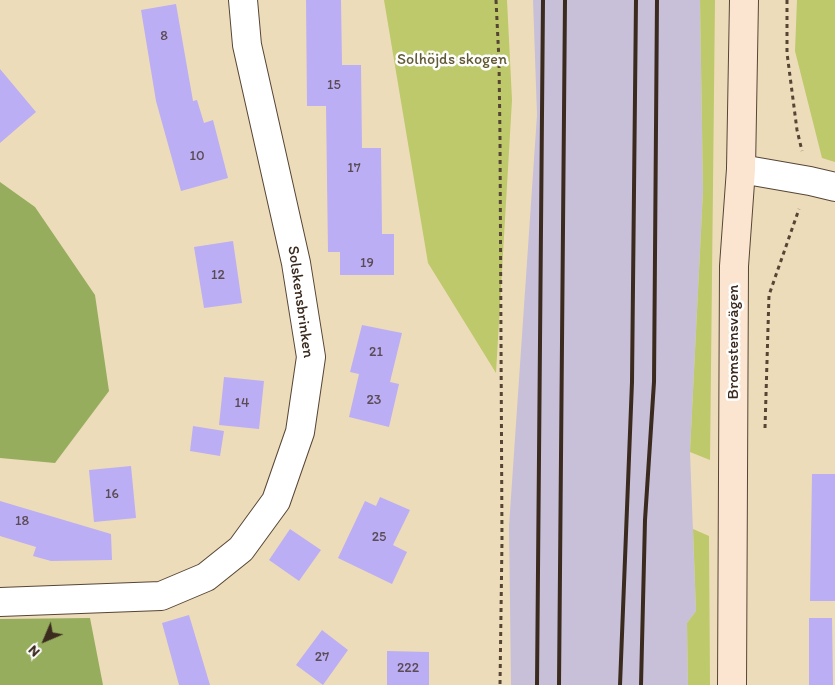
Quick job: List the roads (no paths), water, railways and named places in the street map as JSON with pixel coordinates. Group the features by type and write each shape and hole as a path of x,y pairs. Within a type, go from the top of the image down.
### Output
{"street":[{"name":"Solskensbrinken","path":"0,602 161,596 206,578 241,548 276,501 300,432 311,357 296,263 247,45 243,0"},
{"name":"Bromstensvägen","path":"732,685 734,266 741,169 744,0"},
{"path":"741,169 822,184"}],"railway":[{"path":"537,685 543,0"},
{"path":"559,685 565,0"},
{"path":"620,685 632,382 636,0"},
{"path":"641,685 645,520 654,382 657,0"}],"park label":[{"name":"Solhöjds skogen","path":"452,60"}]}
